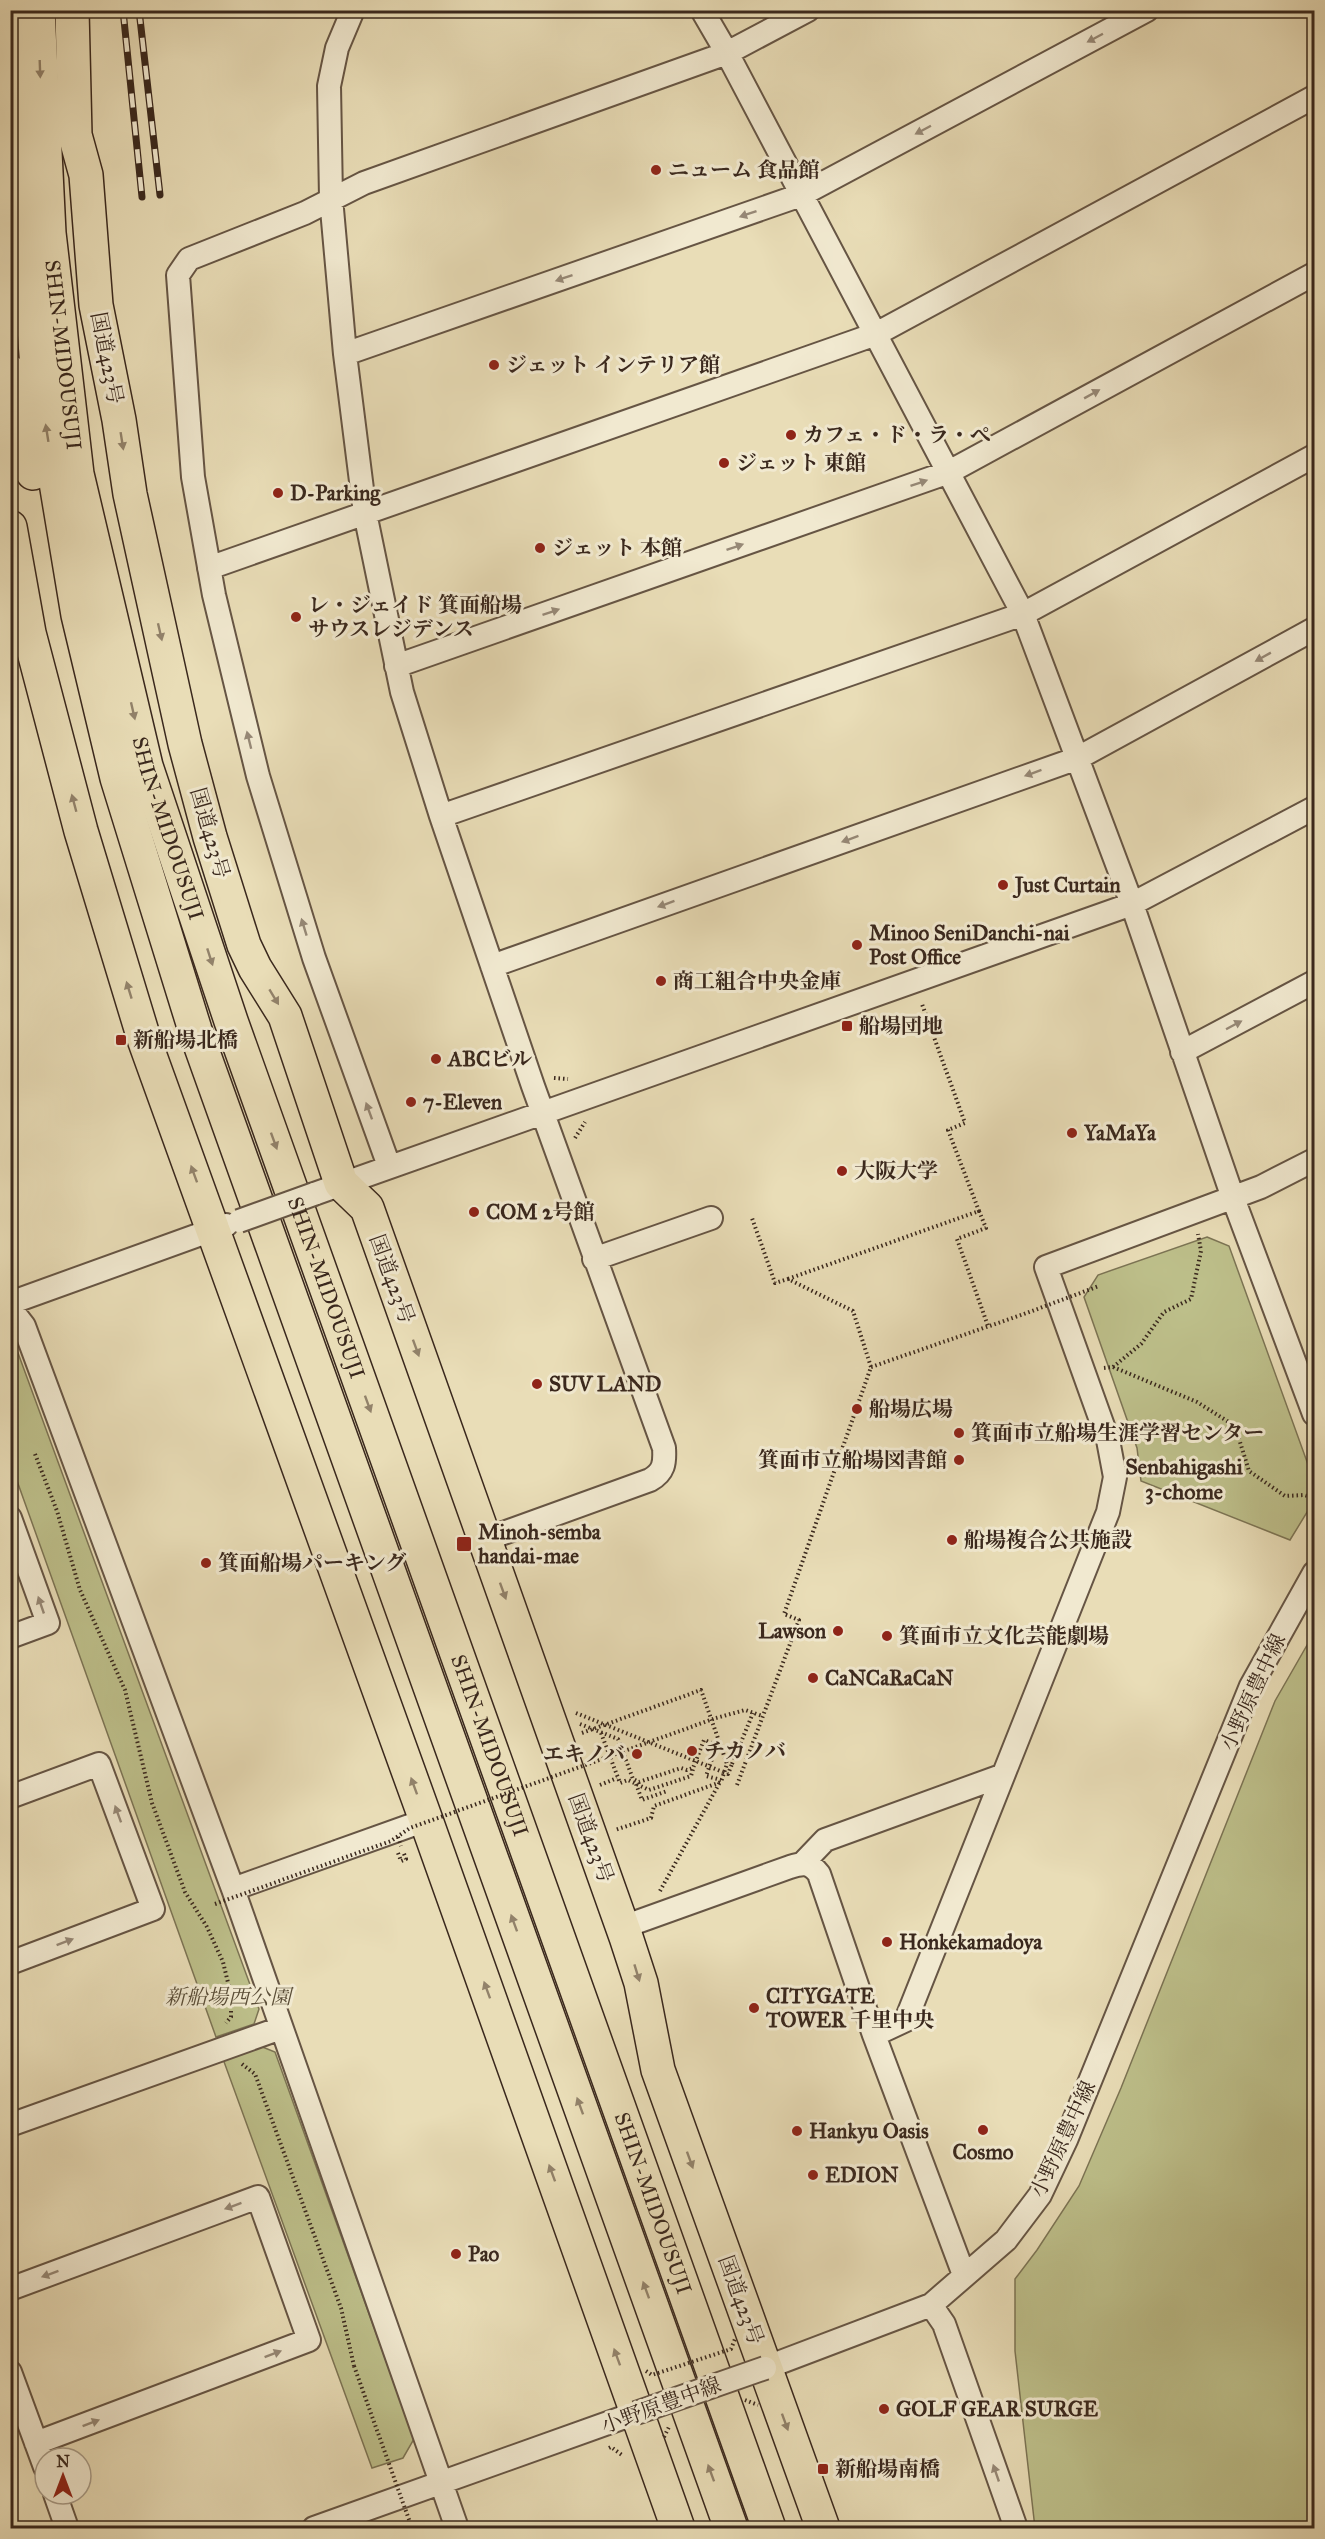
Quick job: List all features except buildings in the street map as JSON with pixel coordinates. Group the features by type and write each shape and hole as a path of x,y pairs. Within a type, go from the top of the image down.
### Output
{"highway":[{"name":"SHIN-MIDOUSUJI","path":"14,10 24,216 37,368 78,615 117,778 195,1030 731,2529"},
{"name":"SHIN-MIDOUSUJI","path":"38,10 48,222 77,474 147,766 231,1021 770,2529"},
{"name":"国道423号","path":"72,10 75,135 86,176 96,305 119,420 130,494 185,744 210,837 244,945 255,968 285,1016 328,1189 367,1208 622,1927 641,1983 658,2070 823,2529"},
{"path":"75,135 75,192 88,432 108,604"},
{"path":"10,372 53,557 78,615"},
{"path":"10,527 20,637 145,1042 227,1225 426,1820 678,2529"}],"street":[{"path":"353,10 337,48 329,86 331,198 345,354 365,513 396,666 441,816 492,966 594,1258 664,1448 664,1462 660,1474 650,1480 484,1540"},
{"path":"702,10 727,53 1023,614 1132,904 1233,1198 1314,1414"},
{"path":"389,1166 314,958 258,776 209,568 193,477 178,275 189,259 306,213 331,198 375,179 727,53 808,10"},
{"path":"345,354 801,195 1147,10"},
{"path":"209,568 876,334 1314,97"},
{"path":"396,666 949,472 1314,274"},
{"path":"441,816 1023,614 1314,456"},
{"path":"492,966 1077,758 1314,629"},
{"path":"10,1304 389,1166 1132,904 1314,808"},
{"path":"1182,1052 1314,982"},
{"path":"874,2035 906,2020 1001,1776 1108,1512 1115,1477 1108,1440 1046,1267 1261,1187 1314,1160"},
{"path":"594,1258 711,1218"},
{"path":"10,1308 24,1326 232,1889 453,2518"},
{"path":"10,1518 48,1623 10,1636"},
{"name":"小野原豊中線","path":"314,2529 765,2368 931,2305 1006,2240 1040,2195 1066,2140 1251,1686 1314,1573"},
{"path":"10,1797 99,1764 153,1909 10,1963"},
{"path":"622,1927 803,1863 825,1840 1001,1776"},
{"path":"232,1889 426,1820"},
{"path":"803,1863 813,1866 819,1874 874,2035 964,2275"},
{"path":"10,2125 281,2028"},
{"path":"10,2289 258,2197 309,2340 36,2443"},
{"path":"931,2305 944,2324 1016,2529"},
{"path":"10,2372 37,2446"},
{"path":"59,2506 67,2529"}],"path":[{"path":"922,1004 965,1123 948,1130 986,1228 957,1239 988,1326"},
{"path":"554,1078 570,1079"},
{"path":"575,1138 586,1122"},
{"path":"752,1218 775,1283 979,1211"},
{"path":"1113,1367 1141,1344 1164,1312 1191,1299 1201,1251 1198,1234"},
{"path":"736,1785 799,1620 784,1614 871,1367 853,1311 788,1279"},
{"path":"871,1367 1099,1286"},
{"path":"1103,1368 1113,1367 1197,1402 1235,1426 1249,1471 1285,1496 1304,1495 1314,1498"},
{"path":"35,1454 57,1511 80,1590 125,1690 152,1803 185,1892 207,1927 223,1962 231,1995 231,2017 225,2024"},
{"path":"572,1736 701,1690 727,1764 721,1781 657,1896"},
{"path":"215,1904 391,1841 410,1828 716,1718 745,1710 762,1716"},
{"path":"576,1713 581,1724 618,1739 633,1779 639,1782 681,1768 687,1770 693,1768"},
{"path":"596,1721 728,1774 753,1713"},
{"path":"602,1733 620,1783 628,1780 649,1790 691,1776 704,1740 717,1745 706,1776 721,1781"},
{"path":"616,1772 622,1783 633,1779"},
{"path":"618,1779 624,1776 635,1782 642,1800 667,1791"},
{"path":"606,1833 651,1818 654,1806 721,1781"},
{"path":"398,1837 401,1846"},
{"path":"234,2064 243,2064 255,2074 341,2308 354,2366 412,2529"},
{"path":"646,2371 652,2375 731,2349 735,2338"},
{"path":"601,2451 611,2447 622,2454 626,2464"},
{"path":"400,2521 422,2513 453,2518"}],"green space":[{"path":"1207,1237 1229,1246 1314,1481 1309,1509 1290,1540 1141,1481 1137,1448 1084,1297 1098,1275"},
{"name":"新船場西公園","path":"18,1353 259,2009 254,2024 216,2037 11,1464 11,1356"},
{"path":"1314,1633 1314,2528 1035,2528 1015,2351 1015,2279 1079,2186 1121,2088 1275,1701"},
{"path":"260,2046 275,2052 414,2439 403,2458 372,2468 223,2059"}],"railway":[{"path":"123,10 142,197"},
{"path":"139,10 160,195"}],"place":[{"name":"ニューム 食品館","path":"656,170"},
{"name":"ジェット インテリア館","path":"494,365"},
{"name":"カフェ・ド・ラ・ぺ","path":"791,435"},
{"name":"ジェット 東館","path":"724,463"},
{"name":"D-Parking","path":"278,493"},
{"name":"ジェット 本館","path":"540,548"},
{"name":"レ・ジェイド 箕面船場 サウスレジデンス","path":"296,617"},
{"name":"Just Curtain","path":"1003,885"},
{"name":"Minoo SeniDanchi-nai Post Office","path":"857,945"},
{"name":"商工組合中央金庫","path":"661,981"},
{"name":"船場団地","path":"847,1026"},
{"name":"新船場北橋","path":"121,1040"},
{"name":"ABCビル","path":"436,1059"},
{"name":"7-Eleven","path":"411,1102"},
{"name":"YaMaYa","path":"1072,1133"},
{"name":"大阪大学","path":"842,1171"},
{"name":"COM 2号館","path":"474,1212"},
{"name":"SUV LAND","path":"537,1384"},
{"name":"船場広場","path":"857,1409"},
{"name":"箕面市立船場生涯学習センター","path":"959,1433"},
{"name":"箕面市立船場図書館","path":"959,1460"},
{"name":"船場複合公共施設","path":"952,1540"},
{"name":"Minoh-semba handai-mae","path":"464,1544"},
{"name":"箕面船場パーキング","path":"206,1563"},
{"name":"Lawson","path":"838,1631"},
{"name":"箕面市立文化芸能劇場","path":"887,1636"},
{"name":"CaNCaRaCaN","path":"813,1678"},
{"name":"チカノバ","path":"692,1751"},
{"name":"エキノバ","path":"637,1754"},
{"name":"Honkekamadoya","path":"887,1942"},
{"name":"CITYGATE TOWER 千里中央","path":"754,2008"},
{"name":"Cosmo","path":"983,2130"},
{"name":"Hankyu Oasis","path":"797,2131"},
{"name":"EDION","path":"813,2175"},
{"name":"Pao","path":"456,2254"},
{"name":"GOLF GEAR SURGE","path":"884,2409"},
{"name":"新船場南橋","path":"823,2469"}],"district":[{"name":"Senbahigashi 3-chome","path":"1184,1478"}]}
